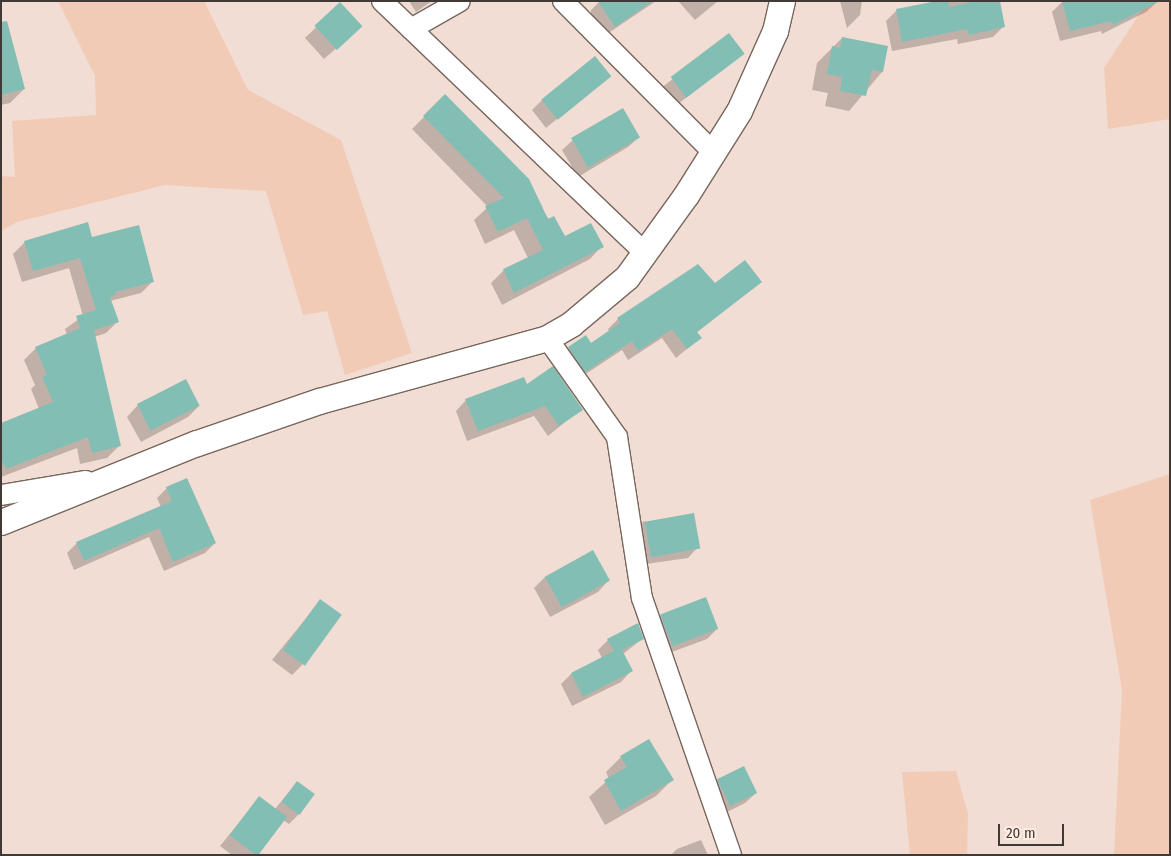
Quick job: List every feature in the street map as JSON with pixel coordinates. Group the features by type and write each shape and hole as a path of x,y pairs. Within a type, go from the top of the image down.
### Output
{"street":[{"path":"382,1 646,254"},
{"path":"411,29 460,1"},
{"path":"563,1 713,152"},
{"path":"1,522 110,477 320,401 547,338 571,324 627,277 646,254 713,152 739,111 775,31 782,1"},
{"path":"547,338 616,437 642,598 732,855"},
{"path":"1,495 110,477"}],"shaded area":[{"path":"58,1 204,1 248,90 341,140 412,353 345,375 327,311 303,315 266,191 165,185 17,222 1,231 1,176 15,177 12,121 96,115 95,76"},
{"path":"1148,1 1170,1 1170,119 1108,129 1104,68"},
{"path":"1170,474 1170,855 1114,855 1122,690 1090,500"},
{"path":"956,771 968,814 967,855 910,855 902,772"}],"building":[{"path":"598,1 653,1 615,27"},
{"path":"937,1 948,1 949,7 977,1 1000,1 1005,27 969,35 967,29 902,42 896,9"},
{"path":"1062,1 1160,1 1113,25 1111,21 1070,31"},
{"path":"340,2 363,26 337,50 314,26"},
{"path":"7,21 25,89 1,95 1,22"},
{"path":"729,33 745,54 686,98 671,77"},
{"path":"842,37 888,46 883,72 872,70 866,96 840,91 842,77 827,74 832,46 840,48"},
{"path":"595,56 611,76 558,120 541,99"},
{"path":"445,94 529,179 548,219 554,216 565,236 591,223 604,247 514,293 503,269 543,250 527,218 498,232 485,206 504,198 423,116"},
{"path":"623,108 640,137 588,167 571,138"},
{"path":"88,222 92,237 139,225 154,282 115,292 116,295 110,297 119,322 94,330 121,446 92,453 88,437 6,469 1,458 1,423 53,402 42,377 47,375 35,347 80,328 76,316 96,310 80,258 33,271 24,241"},
{"path":"745,260 762,282 697,332 702,338 687,349 672,329 638,351 632,341 585,372 568,347 586,335 591,343 620,323 617,318 698,264 715,283"},
{"path":"553,366 583,410 559,426 545,406 478,431 465,399 524,377 527,384"},
{"path":"186,379 200,406 151,431 137,404"},
{"path":"187,478 216,543 173,562 159,528 84,561 76,542 172,501 166,487"},
{"path":"694,513 700,548 651,557 645,522"},
{"path":"593,550 610,581 562,607 545,577"},
{"path":"706,597 718,629 672,646 660,615"},
{"path":"320,599 342,615 305,666 283,650"},
{"path":"638,623 644,639 622,650 633,671 583,697 571,673 614,651 607,639"},
{"path":"649,739 674,780 621,811 604,780 627,767 620,756"},
{"path":"744,766 757,793 730,806 717,779"},
{"path":"297,781 315,794 300,815 282,802"},
{"path":"259,796 287,817 258,855 230,835"}]}
